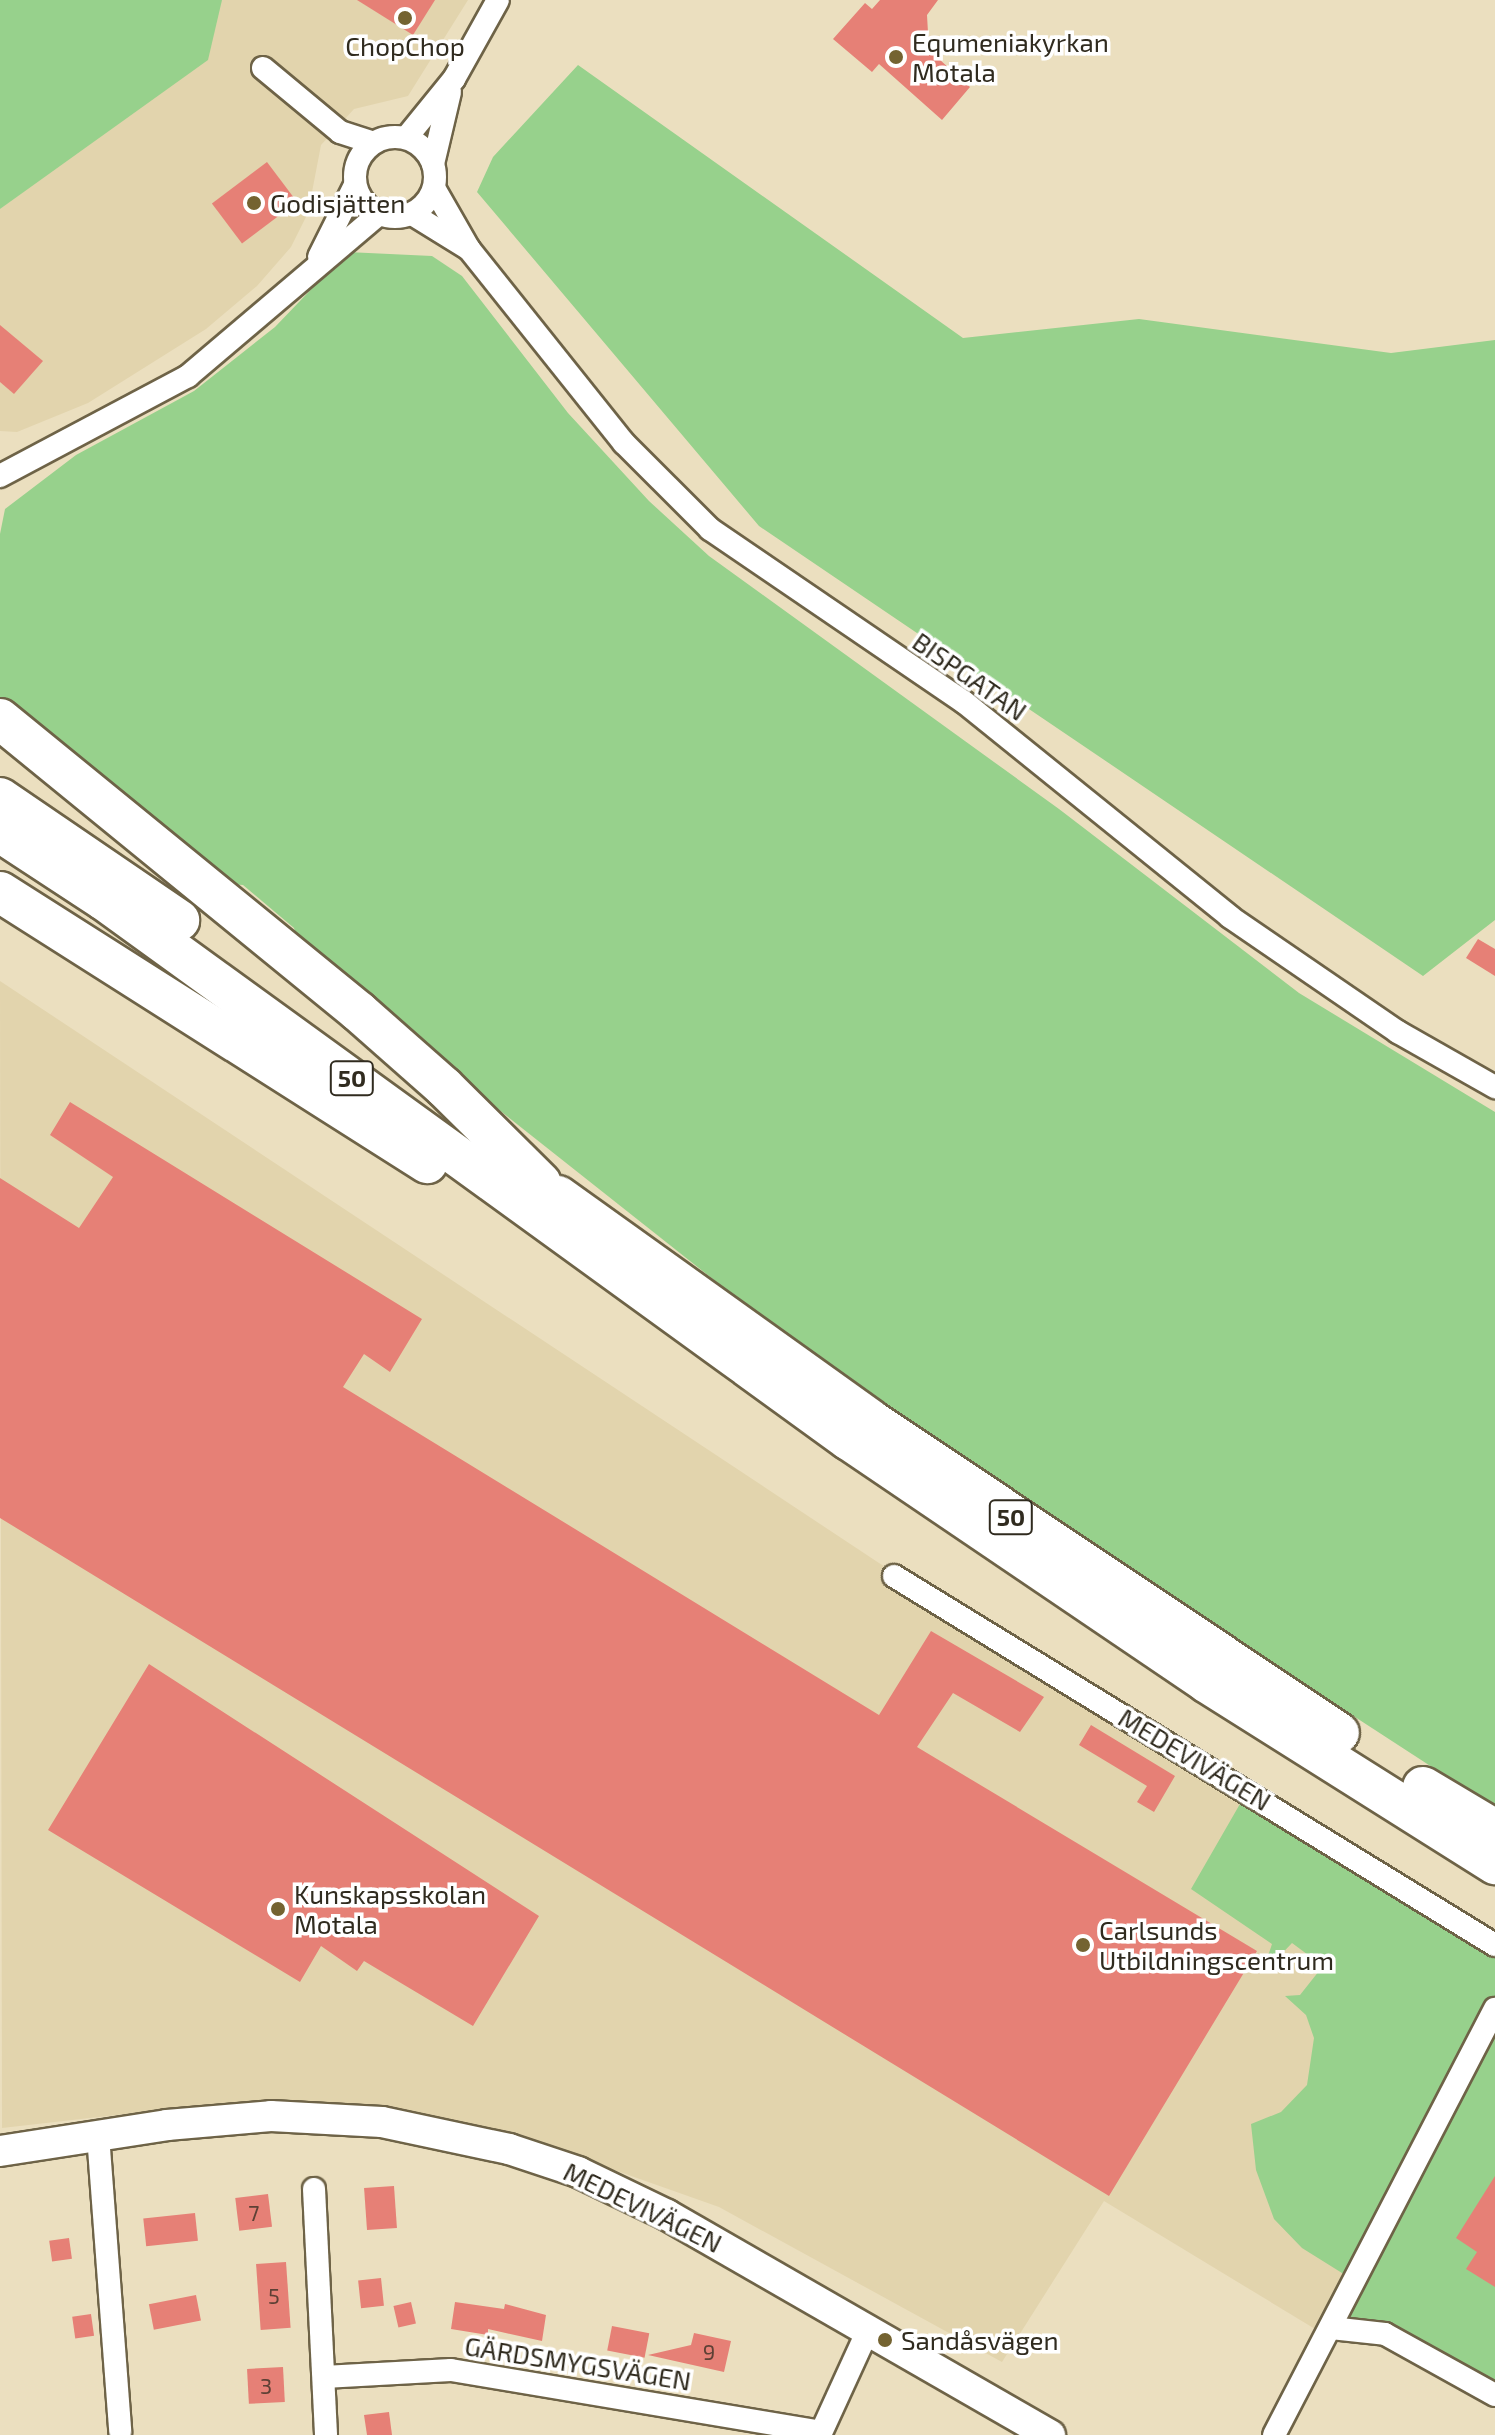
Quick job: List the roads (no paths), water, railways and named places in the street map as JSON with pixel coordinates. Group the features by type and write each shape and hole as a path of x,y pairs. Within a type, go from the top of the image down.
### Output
{"highway":[{"path":"0,719 359,1012 444,1087 541,1183"},
{"name":"50","path":"0,798 122,879 541,1183 1031,1531 1495,1830"},
{"name":"50","path":"0,832 365,1088 698,1334 1206,1682 1495,1864"},
{"path":"0,892 698,1334"}],"street":[{"path":"263,68 340,132 373,143 406,138 454,79 498,0"},
{"path":"340,132 363,203 379,214 412,214 434,188 433,164 454,79"},
{"path":"406,138 427,153 433,164"},
{"path":"311,272 373,143"},
{"name":"BISPGATAN","path":"434,188 469,249 624,443 710,529 964,702 1230,917 1398,1032 1495,1087"},
{"path":"0,476 188,376 270,312 379,214"},
{"name":"BISPGATAN","path":"412,214 469,249"},
{"name":"MEDEVIVÄGEN","path":"894,1576 1495,1945"},
{"path":"1274,2435 1495,2009"},
{"name":"MEDEVIVÄGEN","path":"0,2151 98,2135 271,2116 382,2122 470,2139 618,2190 1050,2435"},
{"path":"98,2135 120,2431"},
{"path":"314,2189 326,2435"},
{"path":"1331,2328 1385,2334 1495,2395"},
{"path":"820,2434 868,2330"},
{"name":"GÄRDSMYGSVÄGEN","path":"324,2377 451,2370 820,2434"}],"place":[{"name":"ChopChop","path":"405,18"},
{"name":"Equmeniakyrkan Motala","path":"896,57"},
{"name":"Godisjätten","path":"254,203"},
{"name":"Kunskapsskolan Motala","path":"278,1909"},
{"name":"Carlsunds Utbildningscentrum","path":"1083,1945"},
{"name":"Sandåsvägen","path":"885,2340"}]}
